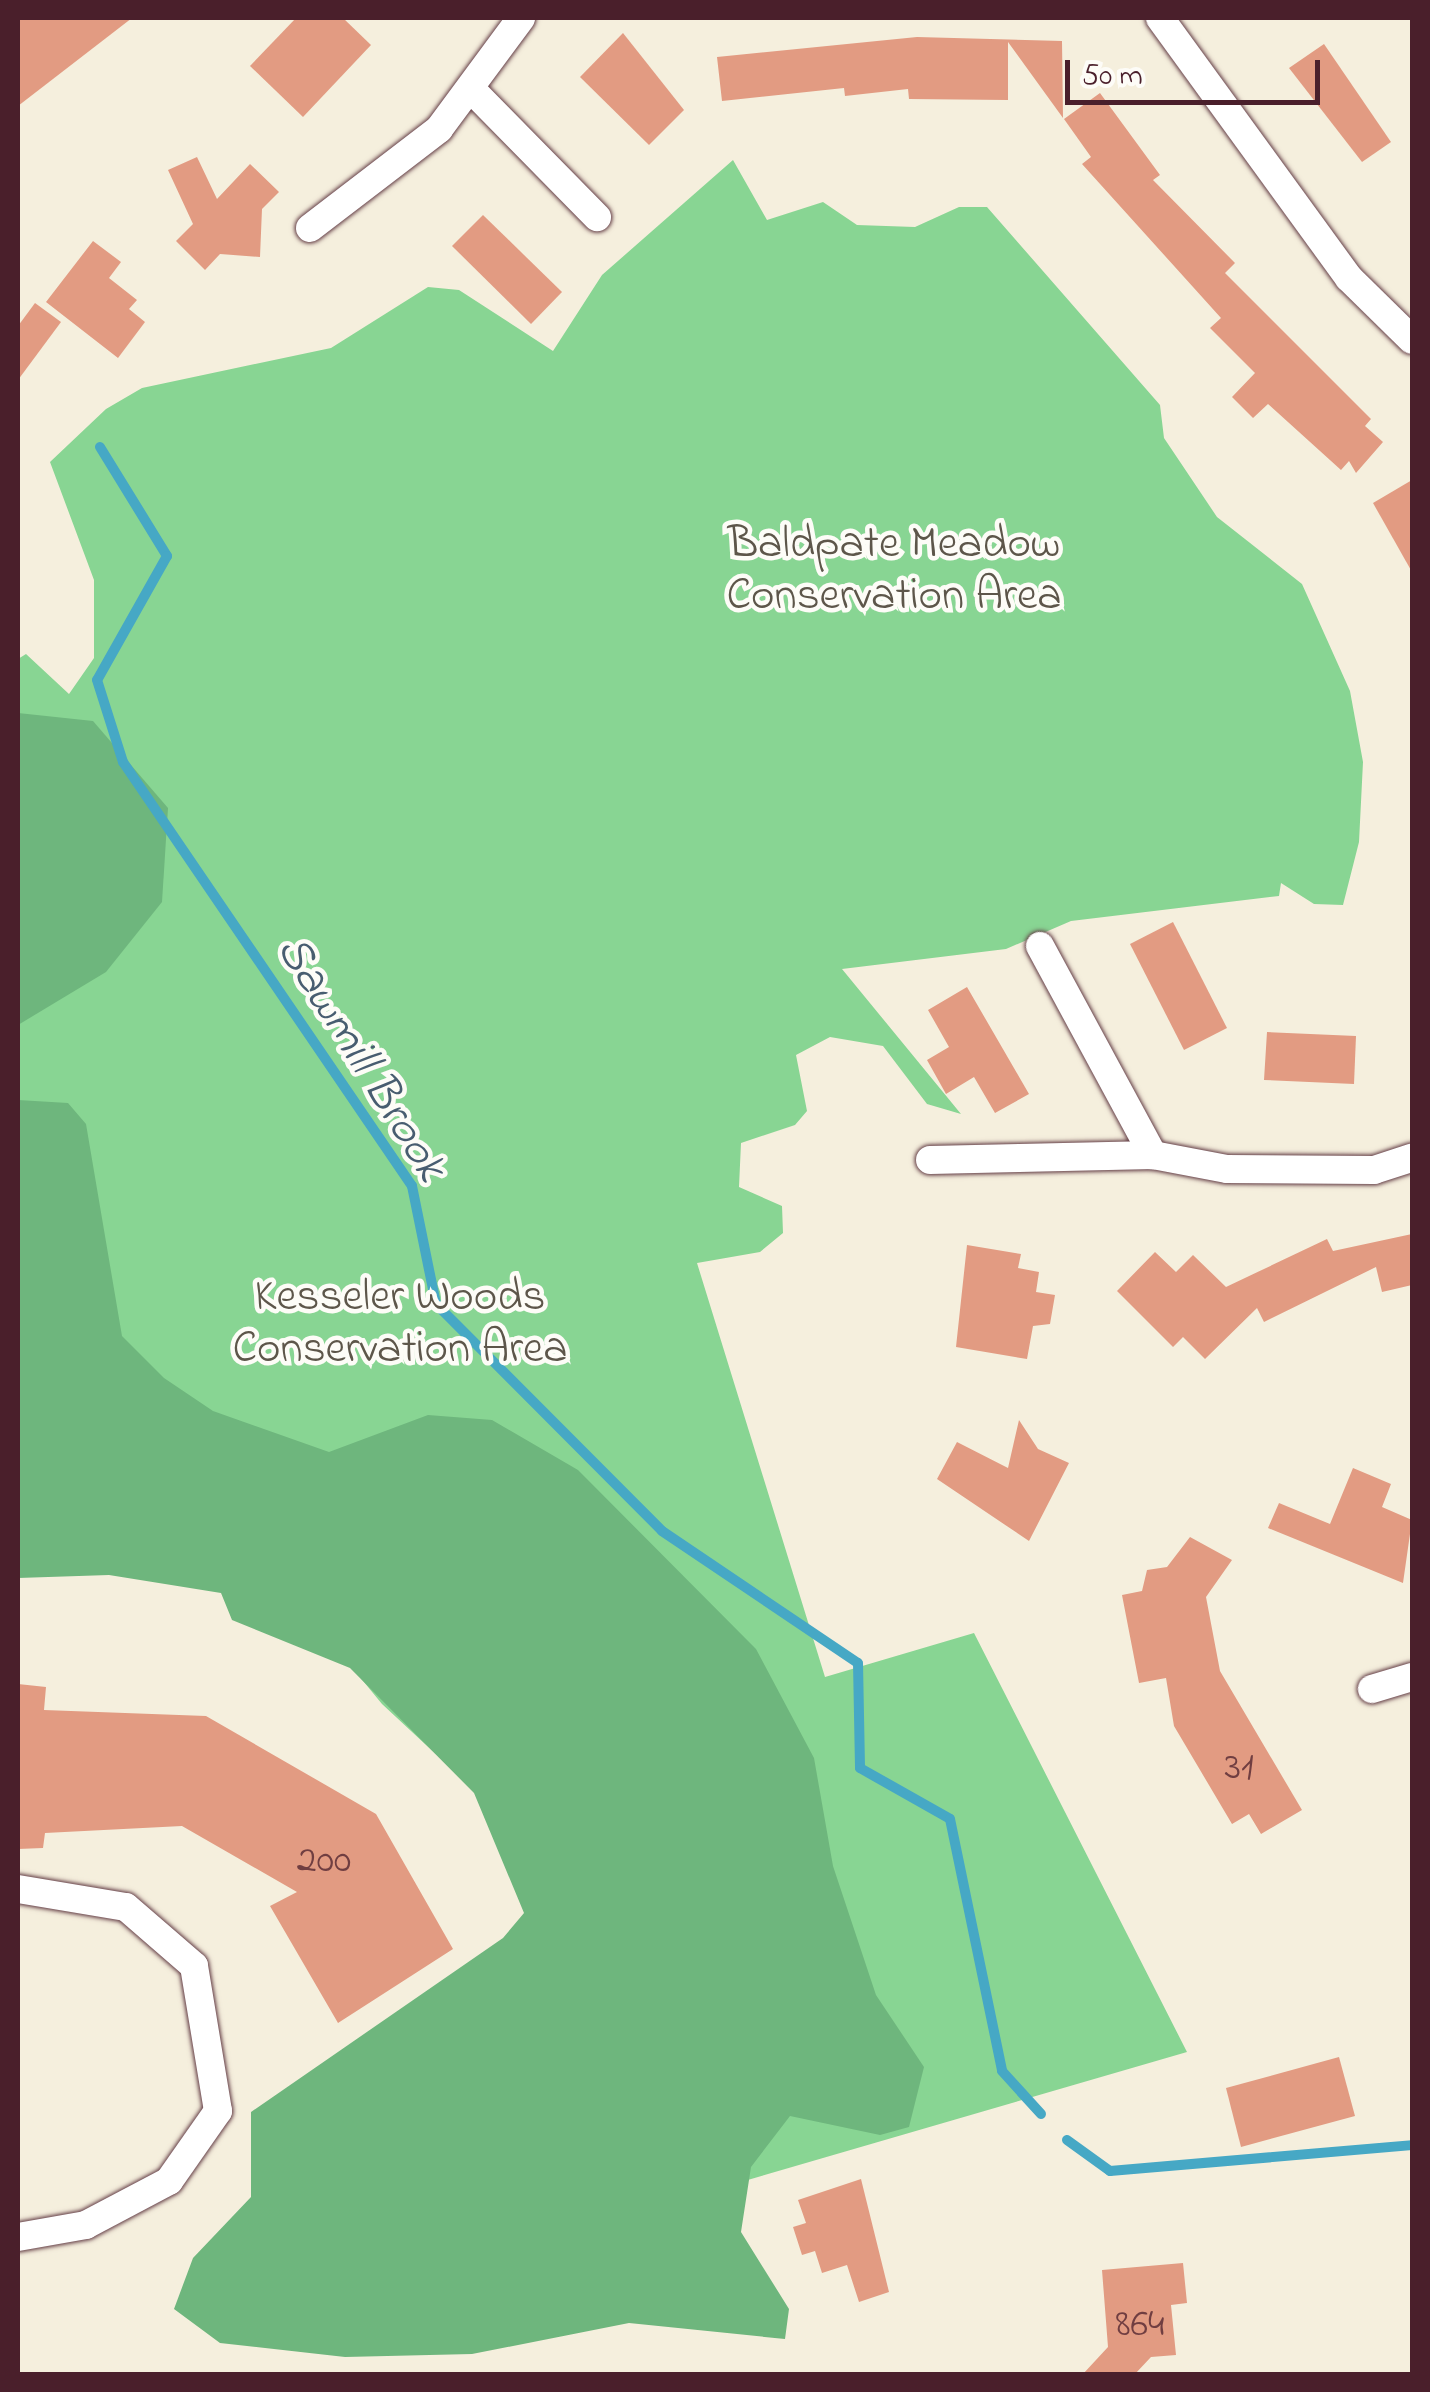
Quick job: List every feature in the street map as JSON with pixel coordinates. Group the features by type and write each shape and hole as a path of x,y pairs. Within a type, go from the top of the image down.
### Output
{"street":[{"path":"310,228 473,92 520,18"},
{"path":"1160,18 1349,278 1412,340"},
{"path":"473,92 596,217"},
{"path":"1040,946 1153,1155"},
{"path":"930,1160 1153,1155 1227,1169 1374,1170 1412,1158"},
{"path":"1372,1690 1412,1677"},
{"path":"18,2236 86,2225 169,2181 218,2111 194,1966 126,1907 22,1889"}],"green space":[{"path":"733,160 767,220 823,202 857,225 915,227 959,207 987,207 1160,405 1164,438 1217,517 1302,584 1350,691 1363,762 1359,842 1343,905 1314,904 1281,883 1279,896 1071,921 1006,949 842,969 961,1114 927,1104 883,1046 830,1037 796,1055 807,1111 795,1125 741,1143 739,1187 782,1206 783,1233 760,1252 697,1263 825,1677 974,1633 1187,2052 710,2191 540,1851 382,1704 299,1603 18,1411 18,659 26,654 69,694 94,658 94,580 50,462 106,409 142,388 331,348 428,287 459,290 553,351 602,275"},
{"path":"18,713 93,721 168,808 162,902 106,972 18,1025"},
{"path":"18,1100 68,1103 86,1124 122,1336 164,1378 213,1411 329,1452 428,1415 492,1420 578,1470 756,1649 814,1758 833,1866 876,1995 924,2067 909,2127 880,2135 790,2116 751,2167 741,2232 789,2309 785,2339 629,2323 472,2354 345,2357 220,2343 174,2309 193,2258 251,2197 251,2112 503,1938 524,1913 474,1793 350,1668 232,1620 221,1593 109,1575 18,1578"}],"building":[{"path":"18,18 132,18 18,106"},
{"path":"296,18 343,18 371,45 303,117 250,66"},
{"path":"623,33 684,110 649,145 580,77"},
{"path":"917,37 1062,41 1063,118 1008,42 1008,100 909,99 908,89 845,96 844,88 722,101 717,57"},
{"path":"1324,44 1391,142 1362,162 1289,68"},
{"path":"1100,93 1160,175 1153,180 1235,263 1225,273 1371,419 1365,426 1383,442 1356,473 1349,461 1341,470 1268,404 1253,418 1232,397 1255,373 1210,328 1221,318 1082,164 1091,157 1064,119"},
{"path":"197,157 217,199 250,164 279,192 262,209 260,257 220,254 205,270 176,241 193,224 168,170"},
{"path":"483,215 562,292 531,324 452,246"},
{"path":"93,241 121,262 109,278 137,300 129,309 145,322 118,358 46,302"},
{"path":"35,303 61,322 18,380 18,326"},
{"path":"1412,480 1412,572 1373,503"},
{"path":"1173,922 1227,1028 1184,1050 1130,944"},
{"path":"967,987 1029,1094 995,1113 974,1077 946,1094 927,1060 949,1047 928,1010"},
{"path":"1267,1032 1356,1036 1354,1084 1264,1080"},
{"path":"1412,1234 1412,1285 1382,1292 1376,1267 1264,1322 1257,1308 1205,1359 1183,1337 1173,1347 1117,1291 1155,1252 1176,1272 1193,1255 1226,1287 1327,1239 1333,1251"},
{"path":"967,1245 1021,1254 1018,1268 1039,1272 1036,1292 1055,1295 1050,1324 1033,1326 1027,1359 956,1347"},
{"path":"1019,1420 1038,1449 1069,1463 1029,1541 937,1479 957,1442 1008,1468"},
{"path":"1353,1468 1391,1484 1382,1507 1412,1520 1403,1583 1268,1528 1279,1503 1330,1524"},
{"path":"1190,1537 1232,1560 1206,1597 1220,1671 1302,1810 1261,1834 1249,1814 1232,1824 1174,1726 1166,1678 1139,1683 1122,1595 1142,1591 1147,1570 1167,1567"},
{"path":"18,1684 46,1687 44,1710 206,1716 376,1814 453,1949 338,2023 270,1906 297,1892 182,1826 45,1833 43,1848 18,1849"},
{"path":"1339,2057 1355,2116 1241,2147 1226,2088"},
{"path":"861,2179 889,2292 859,2302 847,2265 822,2273 815,2251 802,2255 793,2227 806,2223 798,2200"},
{"path":"1183,2263 1187,2303 1171,2305 1176,2355 1151,2357 1135,2374 1083,2374 1108,2347 1102,2270"}],"waterway":[{"name":"Sawmill Brook","path":"100,447 167,556 97,680 123,762 412,1186 436,1304 662,1531 858,1663 860,1768 950,1819 1002,2071 1041,2114"},
{"name":"Sawmill Brook","path":"1067,2140 1110,2171 1412,2145"}],"park label":[{"name":"Baldpate Meadow Conservation Area","path":"894,572"},
{"name":"Kesseler Woods Conservation Area","path":"400,1325"}]}
